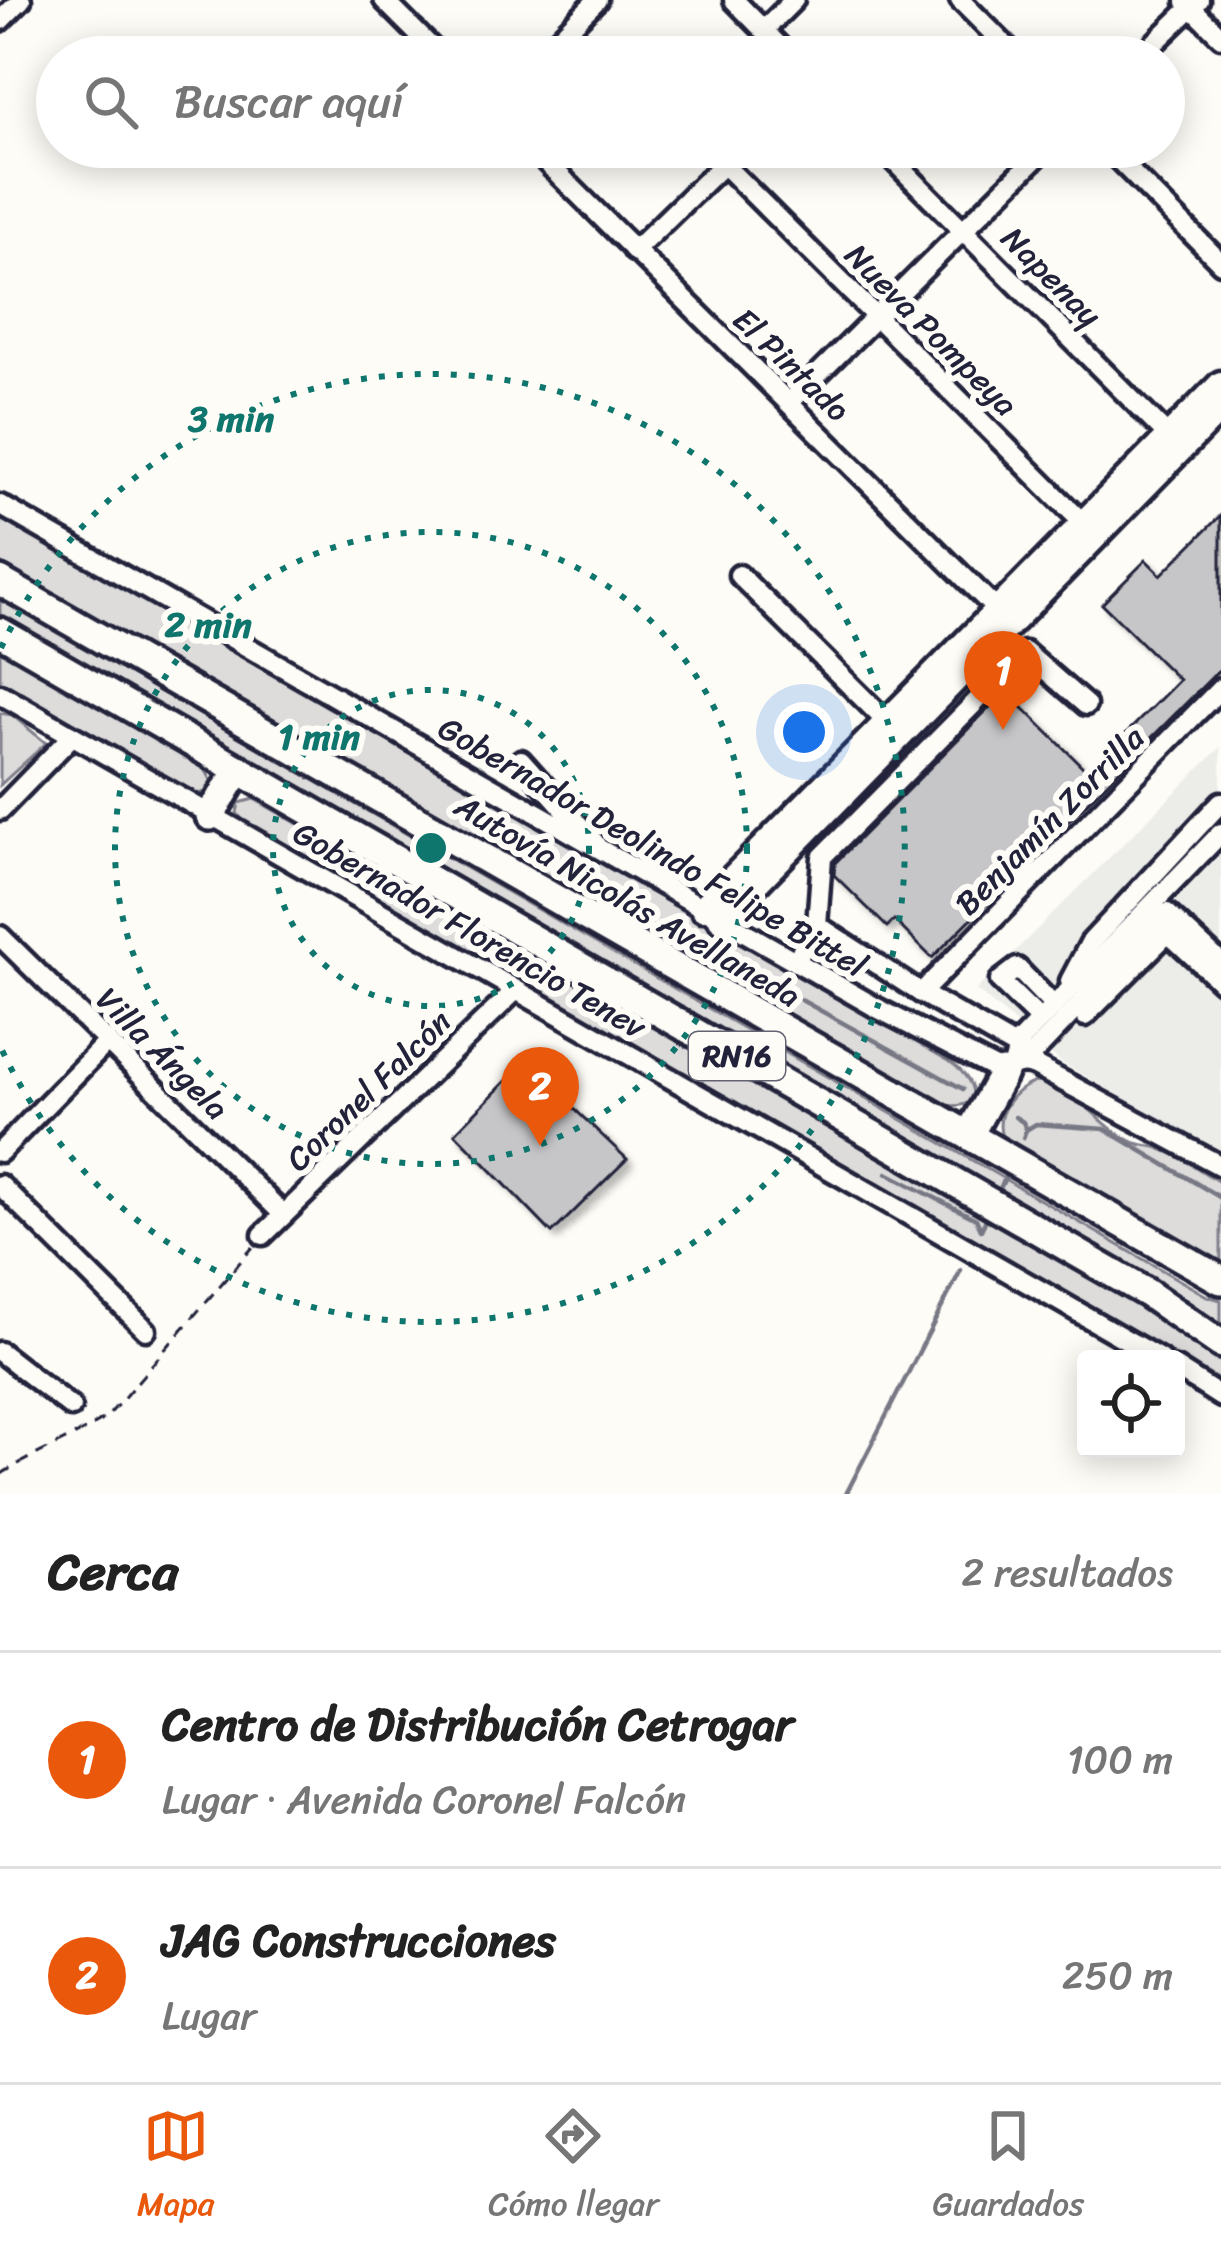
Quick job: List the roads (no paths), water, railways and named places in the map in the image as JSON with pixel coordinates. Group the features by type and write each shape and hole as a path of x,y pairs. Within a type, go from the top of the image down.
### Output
{"highway":[{"name":"Autovía Nicolás Avellaneda","path":"0,581 1221,1280"},
{"name":"RN16","path":"0,632 1147,1293 1221,1344"},
{"path":"210,816 238,769"},
{"path":"969,1135 1019,1063"}],"main road":[{"path":"712,914 1175,443 1221,384"},
{"path":"1175,443 1221,408"}],"street":[{"path":"0,19 21,0"},
{"path":"384,0 420,36"},
{"path":"561,36 597,0"},
{"path":"734,0 770,36"},
{"path":"764,30 794,0"},
{"path":"961,0 996,36"},
{"path":"1159,36 1191,2 1221,37"},
{"name":"El Pintado","path":"552,168 1004,617"},
{"path":"634,251 721,168"},
{"name":"Nueva Pompeya","path":"727,168 1090,530"},
{"name":"Napenay","path":"901,168 1175,443"},
{"path":"790,402 1026,168"},
{"path":"1127,168 1221,263"},
{"name":"Gobernador Deolindo Felipe Bittel","path":"0,505 877,1008 1019,1063 1221,1166"},
{"path":"739,575 894,729"},
{"path":"795,962 817,925 822,857 1025,652 1086,705"},
{"name":"Benjamín Zorrilla","path":"921,993 1221,688"},
{"name":"Gobernador Florencio Tenev","path":"0,694 1144,1350"},
{"path":"0,810 72,736"},
{"path":"521,760 607,855"},
{"path":"1019,1063 1090,943 1221,802"},
{"path":"1019,1063 1165,919 1221,833"},
{"path":"1165,919 1221,963"},
{"path":"1165,919 1221,982"},
{"path":"817,925 1019,1063"},
{"name":"Villa Ángela","path":"0,935 283,1214"},
{"path":"1054,1006 1103,978"},
{"name":"Coronel Falcón","path":"263,1234 516,990"},
{"path":"0,1152 107,1041"},
{"path":"0,1185 146,1330"},
{"path":"0,1352 71,1407"},
{"path":"1185,1374 1221,1396"}],"waterway":[{"path":"792,995 963,1089"},
{"path":"1015,1117 1026,1130"},
{"path":"1023,1138 1036,1124 1105,1129 1221,1198"},
{"path":"998,1193 1008,1171"},
{"path":"887,1173 976,1219 981,1230 989,1213"},
{"path":"846,1494 961,1270"}],"place":[{"name":"Centro de Distribución Cetrogar","path":"1003,730"},
{"name":"JAG Construcciones","path":"540,1146"}]}
